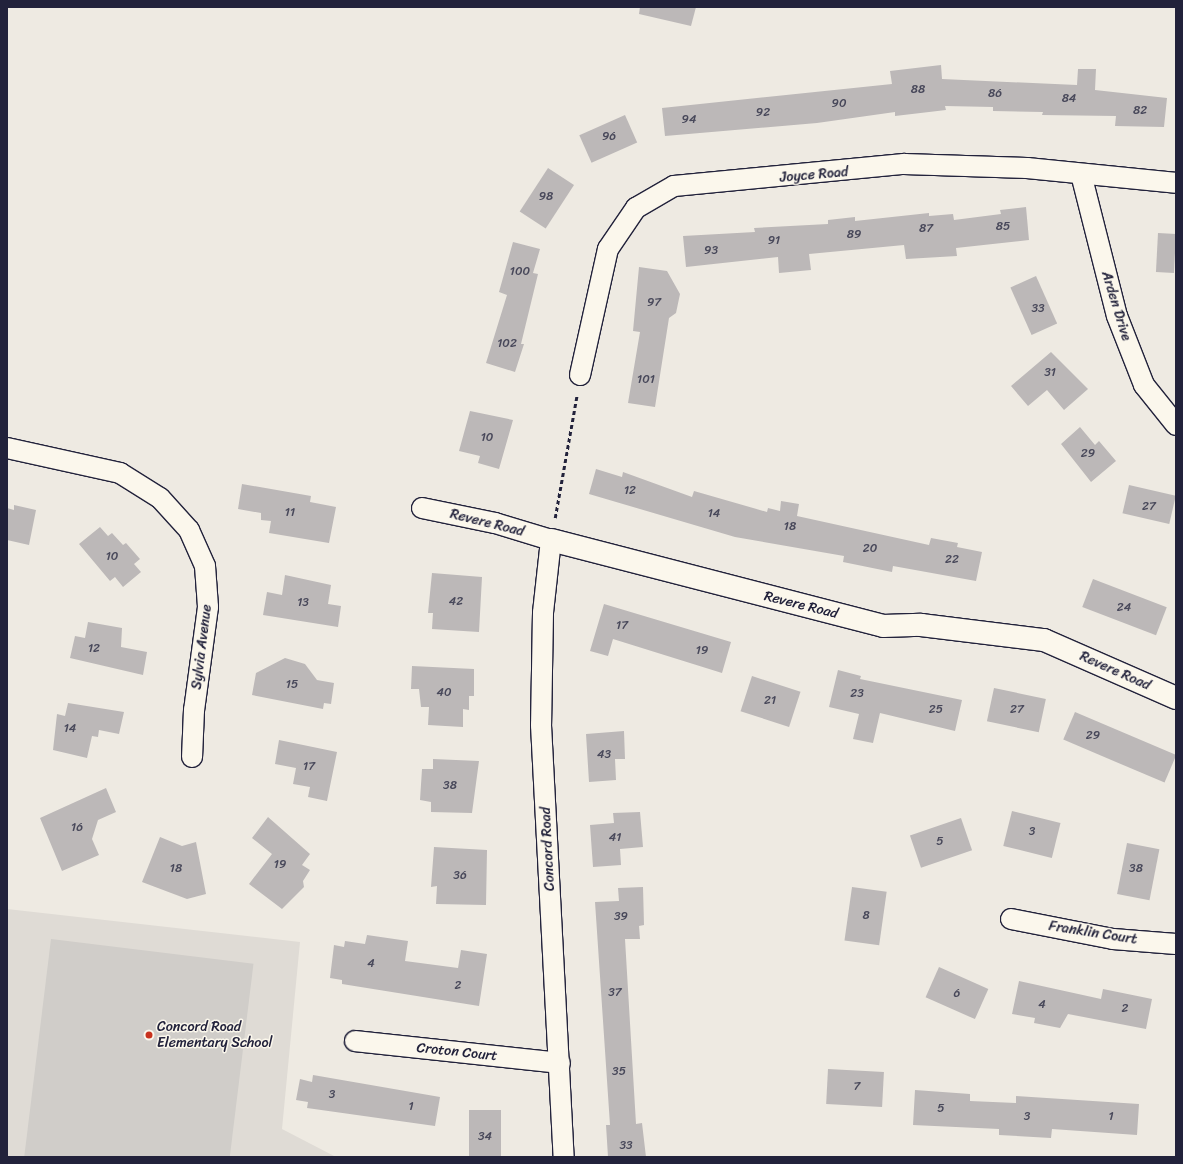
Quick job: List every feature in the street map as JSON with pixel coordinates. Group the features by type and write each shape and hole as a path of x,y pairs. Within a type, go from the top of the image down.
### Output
{"street":[{"name":"Joyce Road","path":"580,375 608,249 636,208 674,186 904,164 1027,168 1176,183"},
{"name":"Arden Drive","path":"1081,174 1117,316 1144,385 1176,425"},
{"name":"Sylvia Avenue","path":"7,448 120,473 160,498 189,530 205,566 208,607 194,710 192,757"},
{"name":"Revere Road","path":"422,508 495,523 551,540 883,626 921,625 1044,640 1176,698"},
{"name":"Concord Road","path":"551,540 543,613 541,725 564,1157"},
{"name":"Franklin Court","path":"1011,919 1113,939 1176,944"},
{"name":"Croton Court","path":"355,1042 560,1064"}],"path":[{"path":"551,540 580,375"}],"shaded area":[{"name":"Concord Road Elementary School","path":"7,909 300,942 282,1129 336,1157 7,1157"},
{"name":"Concord Road Elementary School","path":"51,939 253,964 230,1157 24,1157"}],"building":[{"path":"640,7 696,7 691,26 639,14"},
{"path":"941,65 942,79 1077,85 1078,69 1096,69 1095,90 1167,98 1164,127 1115,126 1116,116 1042,115 1043,112 993,111 993,107 945,106 946,110 895,116 895,112 817,123 665,136 662,108 892,84 890,71"},
{"path":"625,115 637,142 592,163 579,135"},
{"path":"548,168 574,185 546,228 520,212"},
{"path":"1026,207 1029,240 956,248 957,256 906,259 904,245 809,254 811,270 779,273 778,257 686,267 683,236 755,232 754,228 828,224 828,220 855,217 855,221 929,213 929,216 953,214 954,220 1001,214 1000,210"},
{"path":"1158,233 1176,234 1174,273 1156,272"},
{"path":"513,242 540,249 533,273 538,274 521,344 524,344 515,372 486,363 507,295 499,292"},
{"path":"639,267 667,271 680,294 676,313 669,318 655,407 628,403 640,332 633,331"},
{"path":"1036,276 1057,324 1032,335 1010,287"},
{"path":"1051,352 1088,389 1064,410 1047,390 1028,406 1011,386"},
{"path":"470,411 513,420 499,469 478,463 480,456 459,451"},
{"path":"1080,427 1095,445 1099,441 1116,461 1091,482 1061,444"},
{"path":"596,469 622,477 623,472 692,497 694,491 767,512 768,508 780,511 781,501 799,504 797,516 929,545 931,538 958,543 957,547 982,552 976,581 893,566 892,572 843,562 844,556 735,537 589,494"},
{"path":"242,484 311,496 310,502 336,507 329,543 269,533 271,521 261,520 261,513 238,509"},
{"path":"1129,485 1176,496 1169,524 1122,513"},
{"path":"14,505 36,510 29,545 7,540 7,508 14,510"},
{"path":"100,527 108,536 112,533 123,545 126,543 140,559 134,564 141,572 123,587 115,577 110,581 79,544"},
{"path":"432,573 482,577 479,632 432,629 433,613 428,613"},
{"path":"285,575 331,585 328,604 341,606 338,627 263,615 267,592 282,595"},
{"path":"1093,579 1167,607 1156,635 1082,607"},
{"path":"604,604 731,642 722,673 613,639 608,656 590,651"},
{"path":"88,622 122,628 121,647 147,652 143,675 70,658 75,636 85,638"},
{"path":"285,658 305,664 317,680 334,683 331,704 324,703 323,709 252,695 256,673"},
{"path":"412,666 474,669 474,696 469,696 469,710 463,709 463,727 428,725 429,707 421,707 419,689 411,689"},
{"path":"838,670 861,676 860,679 962,700 955,731 880,713 873,743 853,739 859,714 829,707"},
{"path":"752,676 801,692 789,727 741,711"},
{"path":"994,688 1046,699 1039,732 987,721"},
{"path":"68,703 124,712 119,734 99,730 98,737 92,736 87,758 53,750 57,714 65,716"},
{"path":"1075,712 1176,755 1165,783 1063,740"},
{"path":"624,731 625,759 615,759 616,780 589,782 586,734"},
{"path":"279,740 337,752 327,801 308,797 310,787 293,784 296,768 275,764"},
{"path":"433,759 479,761 472,813 431,812 431,802 420,800 422,769 433,769"},
{"path":"106,788 116,812 98,820 92,839 99,855 62,871 40,818"},
{"path":"1012,811 1061,823 1052,858 1003,846"},
{"path":"640,812 643,847 620,849 621,865 593,867 590,825 614,823 613,813"},
{"path":"268,817 310,854 302,865 310,870 303,881 304,887 282,909 249,884 272,854 252,838"},
{"path":"961,818 972,850 921,868 910,836"},
{"path":"160,837 182,846 196,842 206,894 187,899 142,882"},
{"path":"1127,843 1159,849 1149,900 1117,894"},
{"path":"434,847 487,850 486,905 436,904 437,886 431,887"},
{"path":"643,887 644,925 639,926 640,939 625,939 636,1124 642,1123 646,1157 608,1157 606,1125 610,1125 595,902 619,901 618,888"},
{"path":"852,887 887,892 879,945 844,940"},
{"path":"367,935 408,941 405,961 458,968 461,950 487,954 479,1006 342,984 342,980 330,978 334,945 344,947 345,941 365,944"},
{"path":"939,967 988,989 975,1019 926,997"},
{"path":"1019,981 1101,999 1103,989 1152,999 1146,1029 1068,1014 1060,1028 1034,1023 1035,1018 1012,1014"},
{"path":"828,1069 884,1072 882,1107 826,1104"},
{"path":"313,1075 440,1097 435,1126 307,1108 308,1102 296,1100 300,1079 312,1082"},
{"path":"915,1090 970,1094 970,1101 1016,1103 1016,1096 1139,1104 1137,1135 1052,1129 1051,1138 999,1135 999,1129 913,1125"},
{"path":"469,1110 501,1110 501,1157 469,1157"}],"place":[{"name":"Concord Road Elementary School","path":"149,1035"}]}
